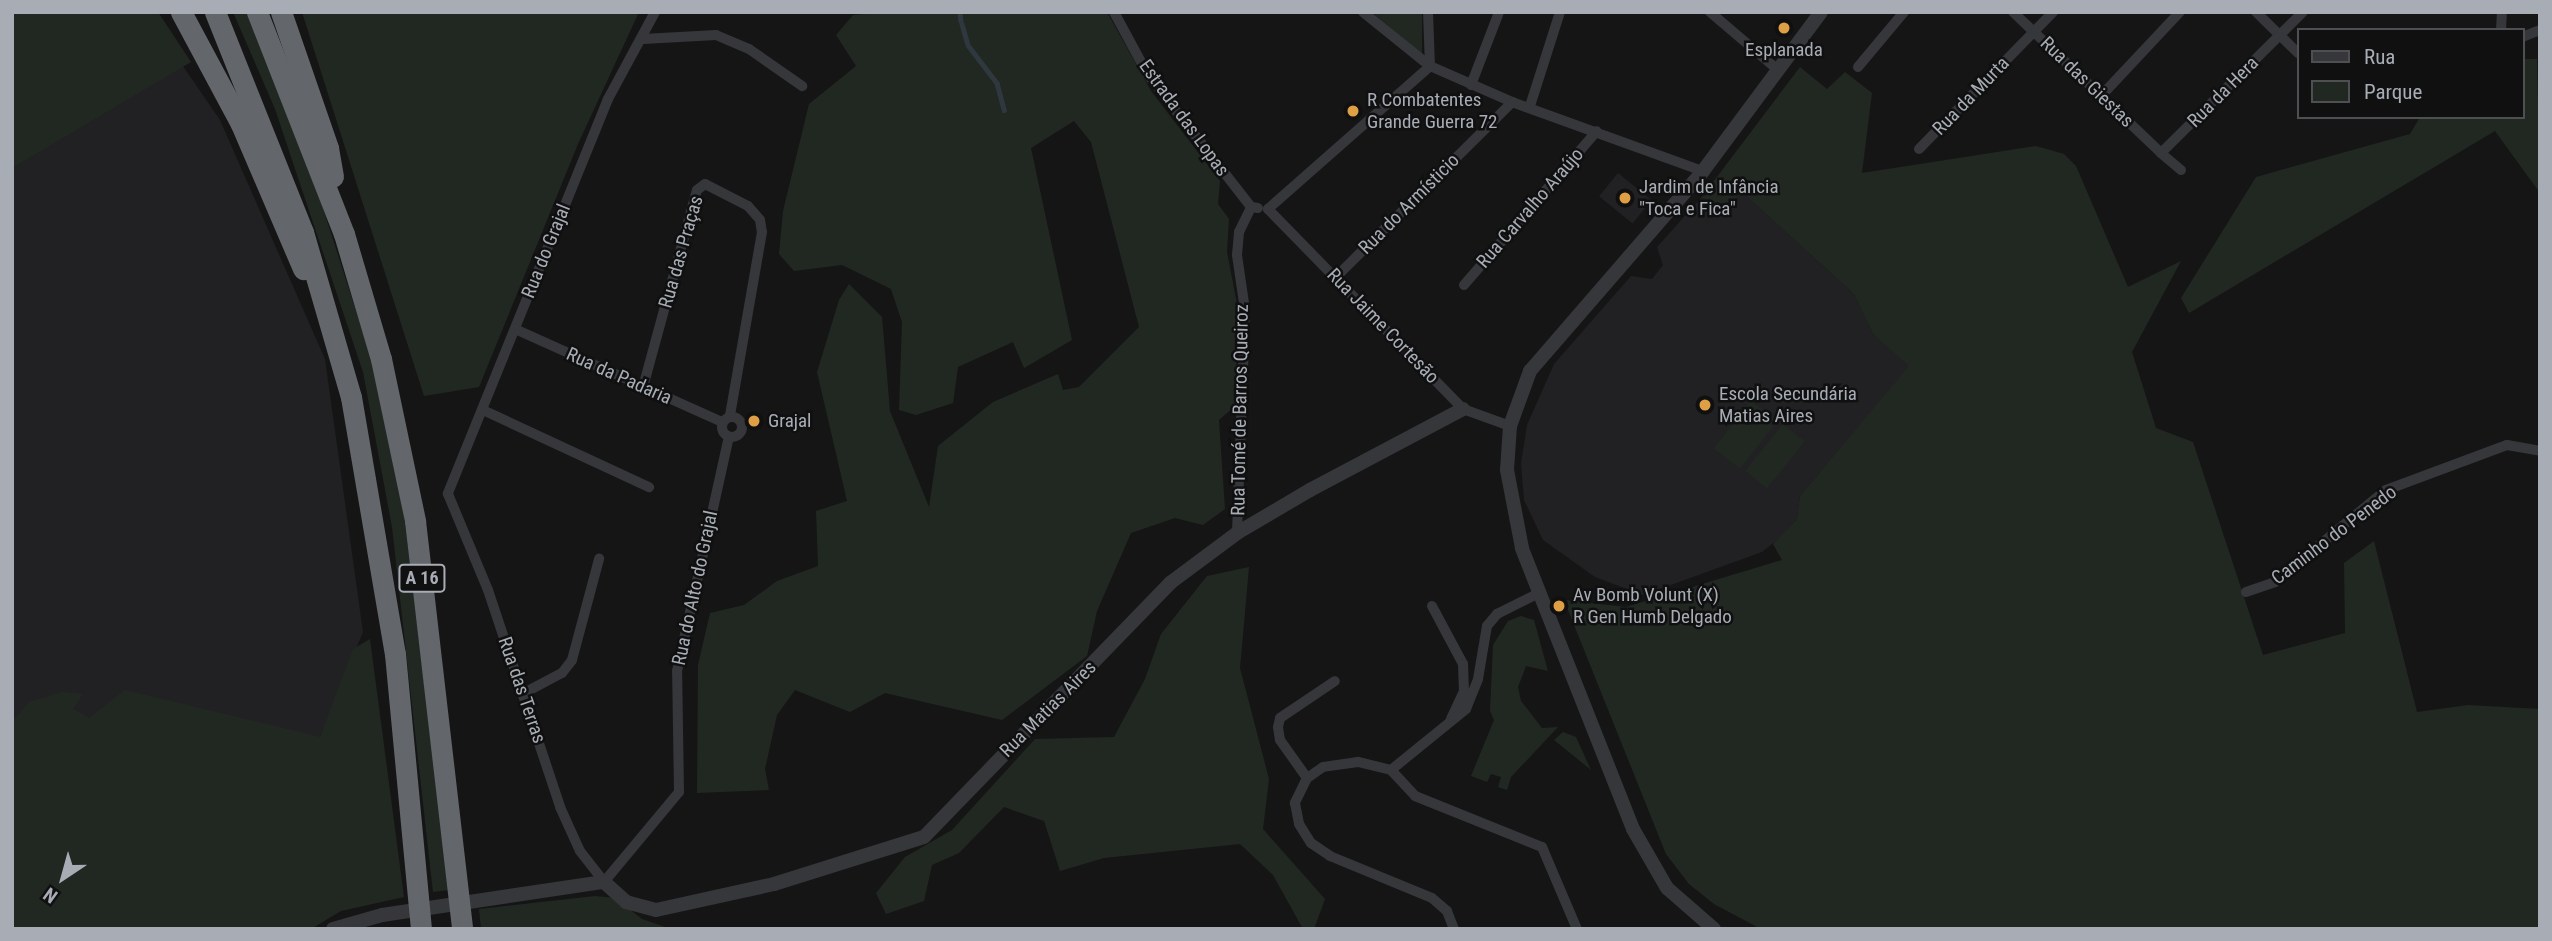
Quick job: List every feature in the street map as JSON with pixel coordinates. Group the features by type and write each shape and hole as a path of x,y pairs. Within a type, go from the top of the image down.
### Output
{"highway":[{"name":"A 16","path":"181,12 241,124 336,341"},
{"name":"A 16","path":"215,12 303,232 336,341 369,481 384,577 421,929"},
{"name":"A 16","path":"257,12 344,234 381,359 415,521 462,929"},
{"name":"A 16","path":"281,12 328,148 344,234"}],"street":[{"name":"Rua do Grajal","path":"448,494 485,411 515,329 608,99 643,39 655,12"},
{"name":"Estrada das Lopas","path":"1114,12 1148,75 1251,207"},
{"path":"1363,12 1430,66 1512,102 1530,106 1703,172"},
{"path":"1428,12 1430,66"},
{"path":"1471,85 1499,12"},
{"path":"1530,106 1560,12"},
{"path":"1710,12 1778,70"},
{"path":"1714,929 1685,908 1649,863 1539,593 1512,512 1507,470 1510,426 1530,371 1703,172 1821,12"},
{"path":"1858,67 1903,12"},
{"name":"Rua das Giestas","path":"2013,12 2161,153"},
{"name":"Rua da Murta","path":"1919,149 2053,12"},
{"path":"2101,96 2180,12"},
{"path":"2256,12 2296,51"},
{"name":"Rua da Hera","path":"2161,153 2302,12"},
{"path":"643,39 716,35 749,49 802,86"},
{"path":"1251,207 1268,209 1430,66"},
{"name":"Rua do Armísticio","path":"1337,276 1512,102"},
{"name":"Rua Carvalho Araújo","path":"1464,285 1597,131"},
{"path":"2161,153 2181,170"},
{"name":"Rua das Praças","path":"643,387 697,190 705,184 748,206 760,220 762,232 726,419"},
{"name":"Rua Tomé de Barros Queiroz","path":"1237,533 1245,310 1237,255 1239,232 1251,207"},
{"name":"Rua Jaime Cortesão","path":"1268,209 1337,276 1463,409 1510,426"},
{"name":"Rua da Padaria","path":"515,329 643,387 726,419"},
{"name":"Rua Matias Aires","path":"604,882 626,902 656,909 774,884 924,837 1170,583 1237,533 1463,409"},
{"path":"485,411 649,487"},
{"path":"726,419 729,437"},
{"name":"Rua do Alto do Grajal","path":"604,882 679,792 682,775 677,671 729,437 738,435 743,427 739,419 726,419"},
{"name":"Caminho do Penedo","path":"2246,592 2275,582 2386,490 2507,445 2540,451"},
{"name":"Rua das Terras","path":"448,494 524,693 560,807 580,851 604,882"},
{"path":"524,693 562,673 572,660 599,559"},
{"path":"1391,770 1448,728 1474,694 1487,626 1497,614 1539,593"},
{"path":"1432,606 1463,664 1464,691 1448,728"},
{"path":"1307,778 1280,740 1280,718 1335,681"},
{"path":"1454,929 1447,911 1432,898 1330,856 1311,843 1299,824 1295,803 1307,778 1337,762 1391,770 1415,796 1542,847 1577,929"},
{"path":"333,929 382,915 604,882"}],"shaded area":[{"path":"161,34 220,120 325,359 363,632 320,737 12,793 12,113"},
{"name":"Jardim de Infância \"Toca e Fica\"","path":"1618,173 1651,200 1633,223 1599,196"},
{"name":"Escola Secundária Matias Aires","path":"1744,194 1854,294 1873,334 1910,366 1800,496 1797,519 1776,541 1762,552 1643,595 1595,577 1543,540 1524,500 1521,463 1527,425 1554,364 1631,276 1652,279 1663,265 1657,247 1701,198 1724,204"}],"green space":[{"path":"12,12 158,12 191,62 12,168"},
{"path":"233,12 247,12 303,146 375,370 403,507 449,890 433,892 392,527 363,372 275,109"},
{"path":"302,12 639,12 578,144 479,387 424,396"},
{"path":"890,12 1107,12 1151,91 1220,181 1218,204 1229,219 1227,252 1237,304 1236,405 1219,420 1225,509 1203,525 1175,518 1131,533 1097,611 1087,656 1002,720 885,693 850,712 795,690 777,715 765,769 769,790 697,793 698,665 710,613 744,605 777,581 818,566 816,511 847,501 817,372 839,300 849,284 882,317 890,411 929,507 938,446 993,402 1058,374 1063,390 1079,387 1139,327 1091,142 1074,121 1031,148 1072,340 1024,368 1013,342 958,367 953,403 916,415 899,410 902,322 891,289 842,265 794,271 779,254 783,211 809,104 856,66 836,35 853,15"},
{"path":"1372,12 1422,12 1422,54"},
{"path":"2524,59 2537,59 2540,193 2495,131 2189,313 2181,298 2256,177 2410,134 2419,119 2524,119"},
{"path":"1800,67 1827,89 1845,72 1872,93 1862,173 2036,146 2064,154 2076,166 2128,287 2181,261 2132,352 2156,428 2193,442 2263,655 2345,633 2344,563 2374,541 2417,712 2468,705 2540,709 2540,929 1761,929 1714,904 1689,884 1666,854 1564,600 1626,607 1782,560 1773,544 1797,519 1800,496 1909,366 1873,334 1854,294 1744,194 1724,204 1701,198"},
{"path":"1751,401 1777,421 1740,469 1714,448"},
{"path":"1783,424 1805,442 1767,488 1745,471"},
{"path":"1249,567 1240,668 1269,779 1263,829 1325,899 1314,929 1303,929 1273,875 1240,844 1104,858 1060,871 1044,821 1004,807 959,853 932,865 924,901 886,914 876,893 905,857 952,830 1035,739 1114,737 1145,679 1161,634 1207,576"},
{"path":"1521,616 1534,620 1548,671 1526,666 1518,687 1521,701 1542,728 1558,727 1511,777 1507,790 1498,787 1501,777 1491,774 1487,782 1471,776 1494,720 1490,711 1493,645 1508,621"},
{"path":"370,639 404,897 341,911 311,929 12,929 12,722 29,702 62,692 83,694 73,709 89,718 125,690 320,737 353,649"},
{"path":"1563,732 1576,737 1591,770 1554,740"},
{"path":"595,896 615,898 642,919 671,929 481,929 479,909"}],"waterway":[{"path":"960,12 961,21"},
{"path":"962,24 967,42"},
{"path":"968,45 997,83 1004,110"}],"place":[{"name":"Esplanada","path":"1784,28"},
{"name":"R Combatentes Grande Guerra 72","path":"1353,111"},
{"name":"Jardim de Infância \"Toca e Fica\"","path":"1625,198"},
{"name":"Escola Secundária Matias Aires","path":"1705,405"},
{"name":"Grajal","path":"754,421"},
{"name":"Av Bomb Volunt (X) R Gen Humb Delgado","path":"1559,606"}]}
